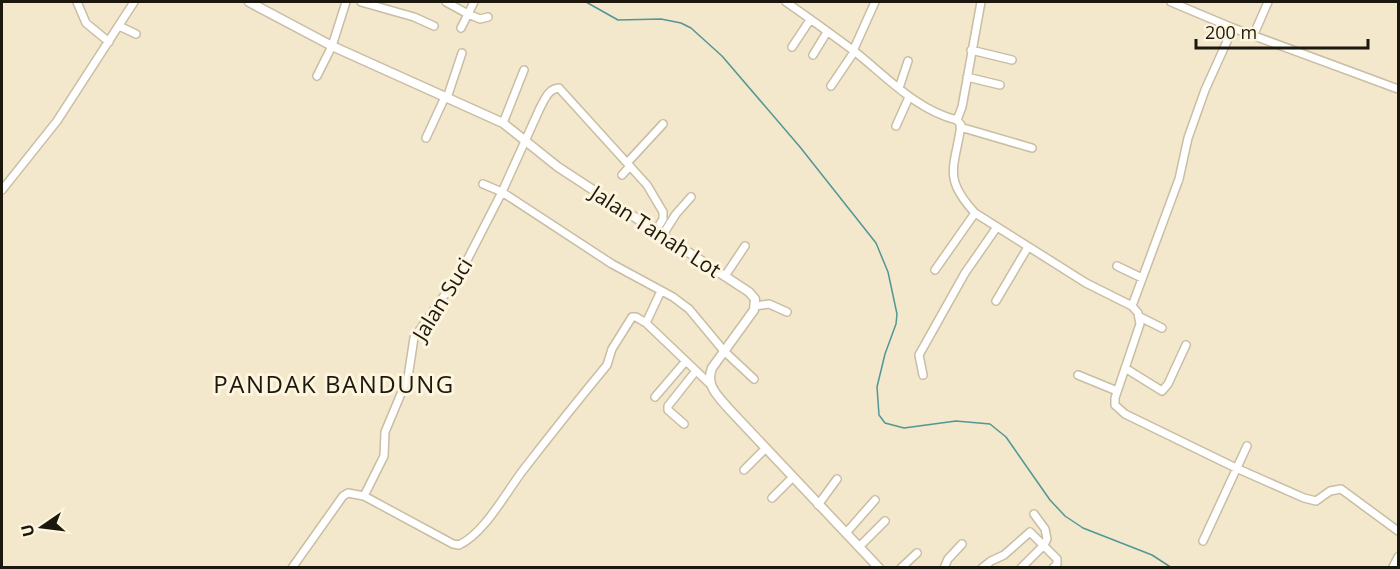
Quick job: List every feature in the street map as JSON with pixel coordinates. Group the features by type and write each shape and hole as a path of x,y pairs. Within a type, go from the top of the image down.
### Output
{"main road":[{"name":"Jalan Tanah Lot","path":"249,2 332,46 502,123 558,167 752,294 755,306"},
{"path":"755,306 712,368 711,385 728,408 792,478 879,567"}],"street":[{"path":"77,2 86,23 109,42"},
{"path":"2,190 57,121 134,2"},
{"path":"317,76 332,46 346,2"},
{"path":"361,2 414,17 434,26"},
{"path":"446,2 455,3 468,14 480,19 488,17"},
{"path":"461,28 474,2"},
{"path":"786,2 854,51 909,97 934,113 1032,148"},
{"path":"831,87 854,51 875,2"},
{"path":"981,2 959,123 953,179 958,193 975,213 1086,283 1132,306 1140,317 1162,328"},
{"path":"1171,2 1233,28 1398,89"},
{"path":"1254,34 1268,2"},
{"path":"792,47 810,20"},
{"path":"119,26 136,34"},
{"path":"1132,306 1179,179 1188,138 1205,90 1233,28"},
{"path":"813,56 827,32"},
{"path":"971,50 1012,60"},
{"path":"426,138 446,98 462,53"},
{"path":"899,88 908,61"},
{"path":"502,123 524,70"},
{"path":"967,77 1000,85"},
{"name":"Jalan Suci","path":"364,496 384,456 385,432 408,377 414,338 461,272 502,192 547,94 559,88 628,164"},
{"path":"896,126 909,97"},
{"path":"622,175 628,164 663,124"},
{"path":"628,164 647,185 663,212 658,234"},
{"path":"483,184 502,192 612,264 673,297 689,309 724,351 754,379"},
{"path":"658,234 691,197"},
{"path":"934,270 975,213"},
{"path":"923,375 919,355 965,273 997,227"},
{"path":"725,276 745,246"},
{"path":"996,301 1028,247"},
{"path":"1117,266 1142,278"},
{"path":"646,323 661,291"},
{"path":"755,306 769,304 787,312"},
{"path":"292,567 344,496 353,493 364,496 453,544 463,544 479,530 522,470 607,364 612,349 632,317 636,316 646,323 711,385"},
{"path":"1140,317 1139,327 1114,398 1115,405 1125,414 1236,468 1313,501 1333,489 1341,489 1398,531"},
{"path":"1125,368 1162,391 1168,384 1186,345"},
{"path":"655,397 685,362"},
{"path":"684,424 668,410 668,406 695,372"},
{"path":"1078,375 1117,391"},
{"path":"1203,542 1247,446"},
{"path":"744,470 766,448"},
{"path":"772,498 792,478"},
{"path":"818,505 837,479"},
{"path":"846,533 875,500"},
{"path":"1021,567 1044,545 1047,539 1047,534 1034,513"},
{"path":"859,547 885,520"},
{"path":"982,567 1004,555 1028,533 1032,533 1057,559 1057,564 1053,567"},
{"path":"944,567 948,558 962,544"},
{"path":"901,567 917,553"},
{"path":"1393,567 1398,557"}],"waterway":[{"path":"586,2 618,20 661,19 681,23 691,28 722,56 800,147 876,243 888,272 897,314 877,387 879,415 885,423 904,428 956,421 990,424 1006,437 1050,500 1065,516 1083,528 1152,555 1172,568"}],"district":[{"name":"PANDAK BANDUNG","path":"334,383"}]}
